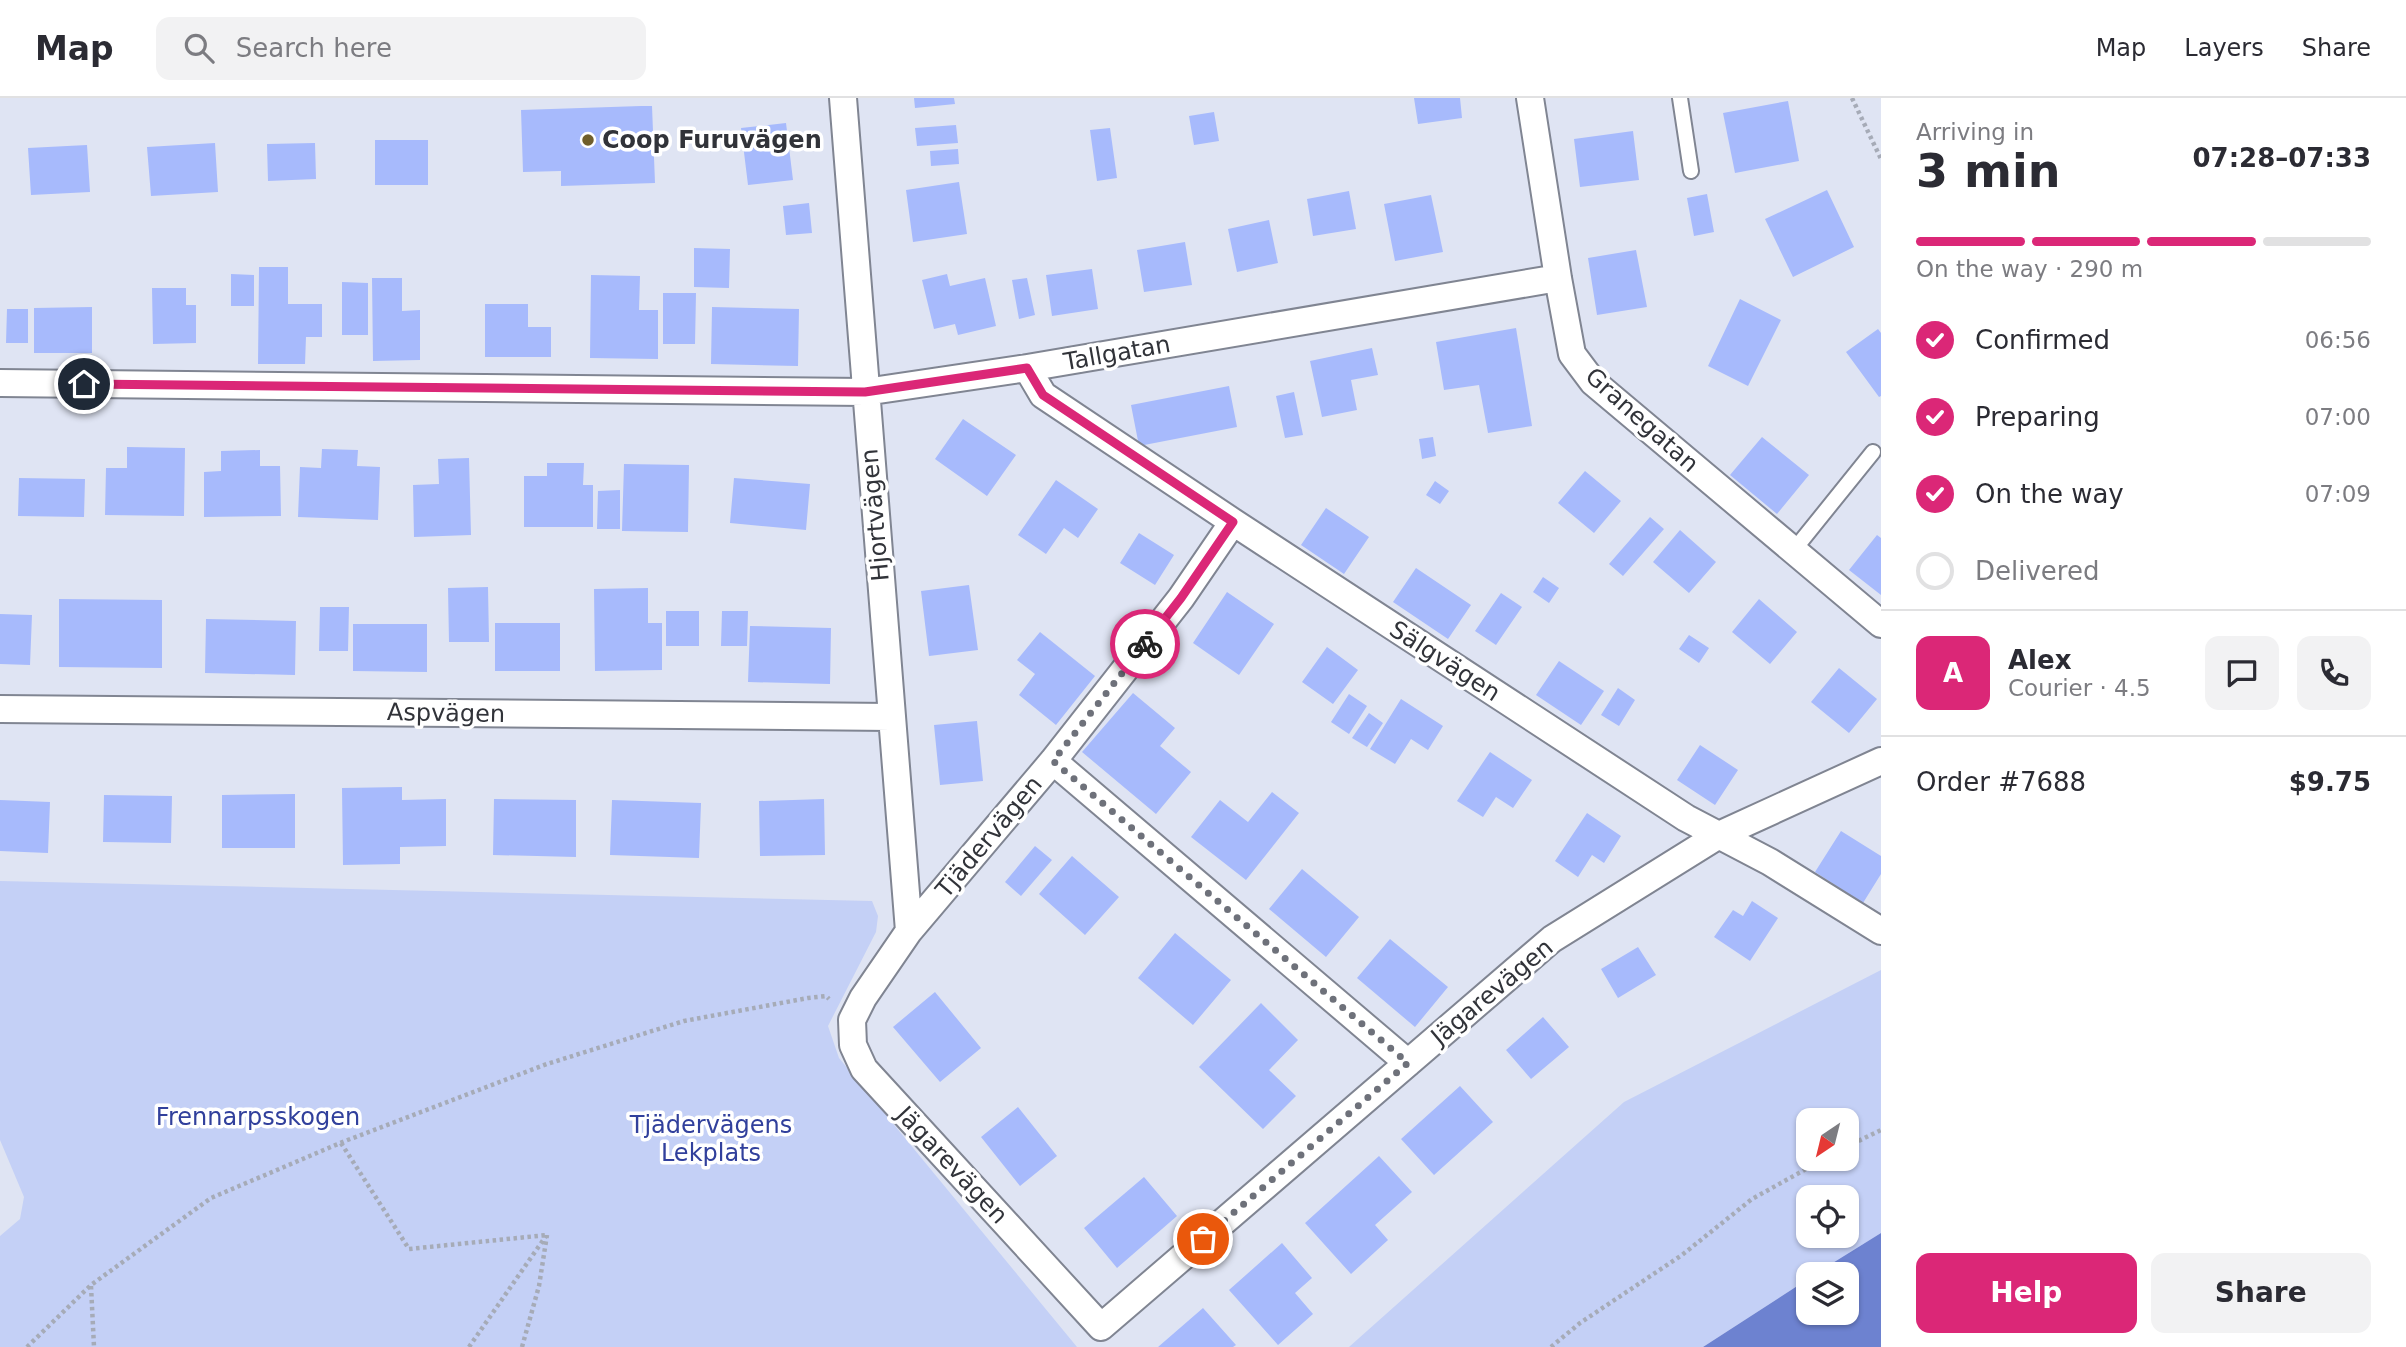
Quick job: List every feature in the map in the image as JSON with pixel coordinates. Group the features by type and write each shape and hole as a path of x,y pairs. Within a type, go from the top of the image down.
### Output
{"street":[{"name":"Hjortvägen","path":"843,98 909,931"},
{"name":"Granegatan","path":"1530,98 1572,354 1593,382 1881,624"},
{"name":"Tallgatan","path":"0,383 865,392 1027,368 1558,278"},
{"name":"Sälgvägen","path":"1027,368 1043,395 1233,522 1686,818 1770,862 1881,931"},
{"name":"Tjädervägen","path":"852,1020 863,998 909,931 1053,761 1181,598 1233,522"},
{"name":"Aspvägen","path":"0,709 891,717"},
{"path":"1053,761 1408,1063"},
{"name":"Jägarevägen","path":"852,1020 853,1045 864,1069 1101,1327 1552,939 1718,835 1881,761"}],"lane":[{"path":"1680,98 1691,171"},
{"path":"1794,550 1873,452"}],"path":[{"path":"1852,98 1881,159"},
{"path":"27,1347 91,1285 211,1198 341,1143 547,1064 684,1021 826,996 852,1020"},
{"path":"1859,1141 1881,1130"},
{"path":"341,1143 409,1249 547,1235"},
{"path":"1551,1347 1580,1323 1682,1255 1752,1199 1803,1171"},
{"path":"469,1347 547,1235"},
{"path":"522,1347 539,1286 547,1235"},
{"path":"91,1285 94,1347"}],"green space":[{"name":"Frennarpsskogen","path":"0,881 872,901 878,916 876,932 828,1026 839,1058 1077,1347 0,1347 0,1236 20,1219 24,1197 0,1140"},
{"path":"1881,970 1881,1233 1859,1247 1859,1185 1796,1185 1796,1248 1857,1248 1834,1262 1796,1262 1796,1287 1703,1347 1349,1347 1624,1102"}],"water":[{"path":"1881,1233 1881,1347 1703,1347 1796,1287 1796,1325 1859,1325 1859,1262 1834,1262"}],"building":[{"path":"914,98 954,98 955,104 915,108"},
{"path":"1414,98 1460,98 1462,118 1418,124"},
{"path":"1788,101 1799,161 1735,173 1723,113"},
{"name":"Coop Furuvägen","path":"652,106 655,183 561,186 561,171 523,172 521,110"},
{"path":"1214,112 1219,141 1194,145 1189,116"},
{"path":"786,123 793,180 748,185 741,128"},
{"path":"956,125 958,143 917,146 915,128"},
{"path":"1110,128 1117,178 1097,181 1090,130"},
{"path":"1633,131 1639,180 1580,187 1574,139"},
{"path":"375,140 428,140 428,185 375,185"},
{"path":"215,143 218,192 151,196 147,147"},
{"path":"315,143 316,179 268,181 267,144"},
{"path":"87,145 90,192 31,195 28,148"},
{"path":"958,149 959,164 931,166 930,151"},
{"path":"959,182 967,234 913,242 906,190"},
{"path":"1827,190 1854,247 1793,277 1765,219"},
{"path":"1349,191 1356,229 1313,236 1307,199"},
{"path":"1707,194 1714,232 1694,236 1687,198"},
{"path":"1431,195 1443,252 1395,261 1384,204"},
{"path":"809,203 812,233 786,235 783,206"},
{"path":"1269,220 1278,263 1237,272 1228,229"},
{"path":"1185,242 1192,285 1144,292 1137,250"},
{"path":"694,248 730,249 729,288 694,287"},
{"path":"1636,250 1647,307 1597,315 1588,258"},
{"path":"259,267 288,267 288,304 322,304 322,337 306,337 305,364 258,364"},
{"path":"1092,269 1098,309 1052,316 1046,275"},
{"path":"231,274 254,275 254,306 231,306"},
{"path":"947,274 950,286 985,278 996,326 958,335 955,324 934,329 922,280"},
{"path":"591,275 640,276 639,310 658,310 658,359 590,358"},
{"path":"372,278 402,278 402,311 420,310 420,360 373,361"},
{"path":"1027,278 1035,315 1019,319 1012,280"},
{"path":"342,282 368,283 368,335 342,335"},
{"path":"152,288 186,288 186,305 196,305 196,343 153,344"},
{"path":"663,293 696,293 695,344 663,344"},
{"path":"1740,299 1781,320 1748,386 1708,366"},
{"path":"485,304 528,304 528,327 551,327 551,357 485,357"},
{"path":"92,307 92,353 34,353 34,308"},
{"path":"712,307 799,309 798,366 711,364"},
{"path":"7,309 28,309 28,343 6,343"},
{"path":"1516,328 1532,426 1488,433 1479,385 1444,390 1436,342"},
{"path":"1878,329 1881,333 1879,397 1846,352"},
{"path":"1372,348 1378,375 1351,380 1357,410 1322,417 1310,361"},
{"path":"1229,386 1237,427 1139,446 1131,405"},
{"path":"1294,392 1303,435 1285,438 1276,396"},
{"path":"963,419 1016,455 987,496 935,459"},
{"path":"1433,437 1436,456 1422,459 1419,439"},
{"path":"1762,437 1809,475 1777,514 1730,475"},
{"path":"127,447 185,448 184,516 105,515 106,468 127,468"},
{"path":"322,449 358,450 357,466 380,467 378,520 298,517 300,467 321,468"},
{"path":"260,450 260,466 280,466 281,516 204,517 204,472 221,471 221,451"},
{"path":"469,458 471,535 414,537 413,485 439,484 438,459"},
{"path":"547,463 584,463 583,485 593,485 593,527 524,527 524,476 547,476"},
{"path":"624,464 689,465 688,532 622,531"},
{"path":"1585,471 1621,501 1594,533 1558,503"},
{"path":"19,478 85,479 84,517 18,516"},
{"path":"734,478 810,484 806,530 730,523"},
{"path":"1056,480 1098,509 1078,538 1064,528 1046,554 1018,535"},
{"path":"1435,481 1449,491 1440,504 1426,495"},
{"path":"620,490 620,529 597,529 598,491"},
{"path":"1326,508 1369,537 1344,574 1301,545"},
{"path":"1650,517 1664,529 1623,576 1609,564"},
{"path":"1680,530 1716,562 1689,593 1653,562"},
{"path":"1139,533 1174,555 1155,585 1120,563"},
{"path":"1877,535 1881,538 1881,595 1849,570"},
{"path":"1416,568 1471,605 1448,639 1393,602"},
{"path":"1543,577 1559,588 1549,603 1533,592"},
{"path":"969,585 978,650 929,656 921,591"},
{"path":"488,587 489,642 449,642 448,588"},
{"path":"648,588 648,623 662,623 662,670 595,671 594,589"},
{"path":"1227,592 1274,624 1239,675 1193,643"},
{"path":"1501,593 1522,607 1496,645 1475,631"},
{"path":"59,599 162,600 162,668 59,667"},
{"path":"1759,599 1797,632 1770,664 1732,632"},
{"path":"320,607 349,607 348,651 319,651"},
{"path":"666,611 699,611 699,646 666,646"},
{"path":"722,611 748,611 747,646 721,646"},
{"path":"0,614 32,615 30,665 0,664"},
{"path":"206,619 296,621 295,675 205,673"},
{"path":"495,623 560,623 560,671 495,671"},
{"path":"353,624 427,624 427,672 353,671"},
{"path":"750,626 831,628 830,684 748,682"},
{"path":"1040,632 1095,676 1056,725 1019,695 1035,674 1017,660"},
{"path":"1689,635 1709,648 1699,663 1679,649"},
{"path":"1327,647 1358,670 1333,704 1302,682"},
{"path":"1559,661 1604,691 1581,725 1536,695"},
{"path":"1839,668 1877,699 1849,733 1811,702"},
{"path":"1618,688 1635,700 1619,726 1601,715"},
{"path":"1133,693 1175,728 1160,746 1191,772 1156,814 1082,752"},
{"path":"1349,694 1367,706 1349,734 1331,722"},
{"path":"1401,699 1443,726 1428,750 1411,739 1395,764 1370,749"},
{"path":"1369,713 1383,723 1367,747 1352,738"},
{"path":"977,721 983,781 940,785 934,725"},
{"path":"1700,745 1738,770 1715,805 1677,780"},
{"path":"1490,752 1532,780 1513,808 1496,797 1483,817 1457,801"},
{"path":"402,787 402,800 446,799 446,846 400,847 400,864 343,865 342,788"},
{"path":"1272,792 1299,813 1246,880 1191,837 1220,800 1248,822"},
{"path":"295,794 295,848 222,848 222,795"},
{"path":"104,795 172,796 171,843 103,842"},
{"path":"494,799 576,800 576,857 493,855"},
{"path":"824,799 825,855 760,856 759,801"},
{"path":"0,800 50,802 48,853 0,851"},
{"path":"612,800 701,803 699,858 610,855"},
{"path":"1587,813 1621,836 1604,863 1592,855 1578,877 1555,861"},
{"path":"1841,831 1881,856 1881,874 1863,903 1815,872"},
{"path":"1035,846 1052,860 1021,896 1005,882"},
{"path":"1072,856 1119,897 1085,935 1039,894"},
{"path":"1302,869 1359,917 1326,957 1269,909"},
{"path":"1752,901 1778,918 1750,961 1714,937 1733,910 1743,916"},
{"path":"1175,933 1231,980 1193,1025 1138,978"},
{"path":"1390,939 1448,987 1415,1027 1357,978"},
{"path":"1638,947 1656,975 1618,998 1601,969"},
{"path":"935,992 981,1048 940,1082 893,1027"},
{"path":"1261,1003 1298,1040 1269,1070 1296,1096 1263,1129 1199,1067"},
{"path":"1543,1017 1569,1047 1531,1079 1506,1050"},
{"path":"1460,1086 1493,1122 1434,1175 1401,1139"},
{"path":"1018,1107 1057,1156 1020,1186 981,1137"},
{"path":"1379,1156 1412,1192 1375,1225 1388,1240 1351,1274 1305,1223"},
{"path":"1144,1177 1177,1216 1117,1268 1084,1228"},
{"path":"1282,1243 1312,1278 1295,1293 1313,1314 1278,1345 1229,1290"},
{"path":"1203,1308 1236,1345 1158,1347"}],"way so far":[{"path":"1145,644 1053,761 1408,1063 1203,1239"}],"place":[{"name":"Coop Furuvägen","path":"588,140"}],"route":[{"path":"84,384 865,392 1027,368 1043,395 1233,522 1181,598 1145,644"}],"park label":[{"name":"Tjädervägens Lekplats","path":"711,1139"}]}
